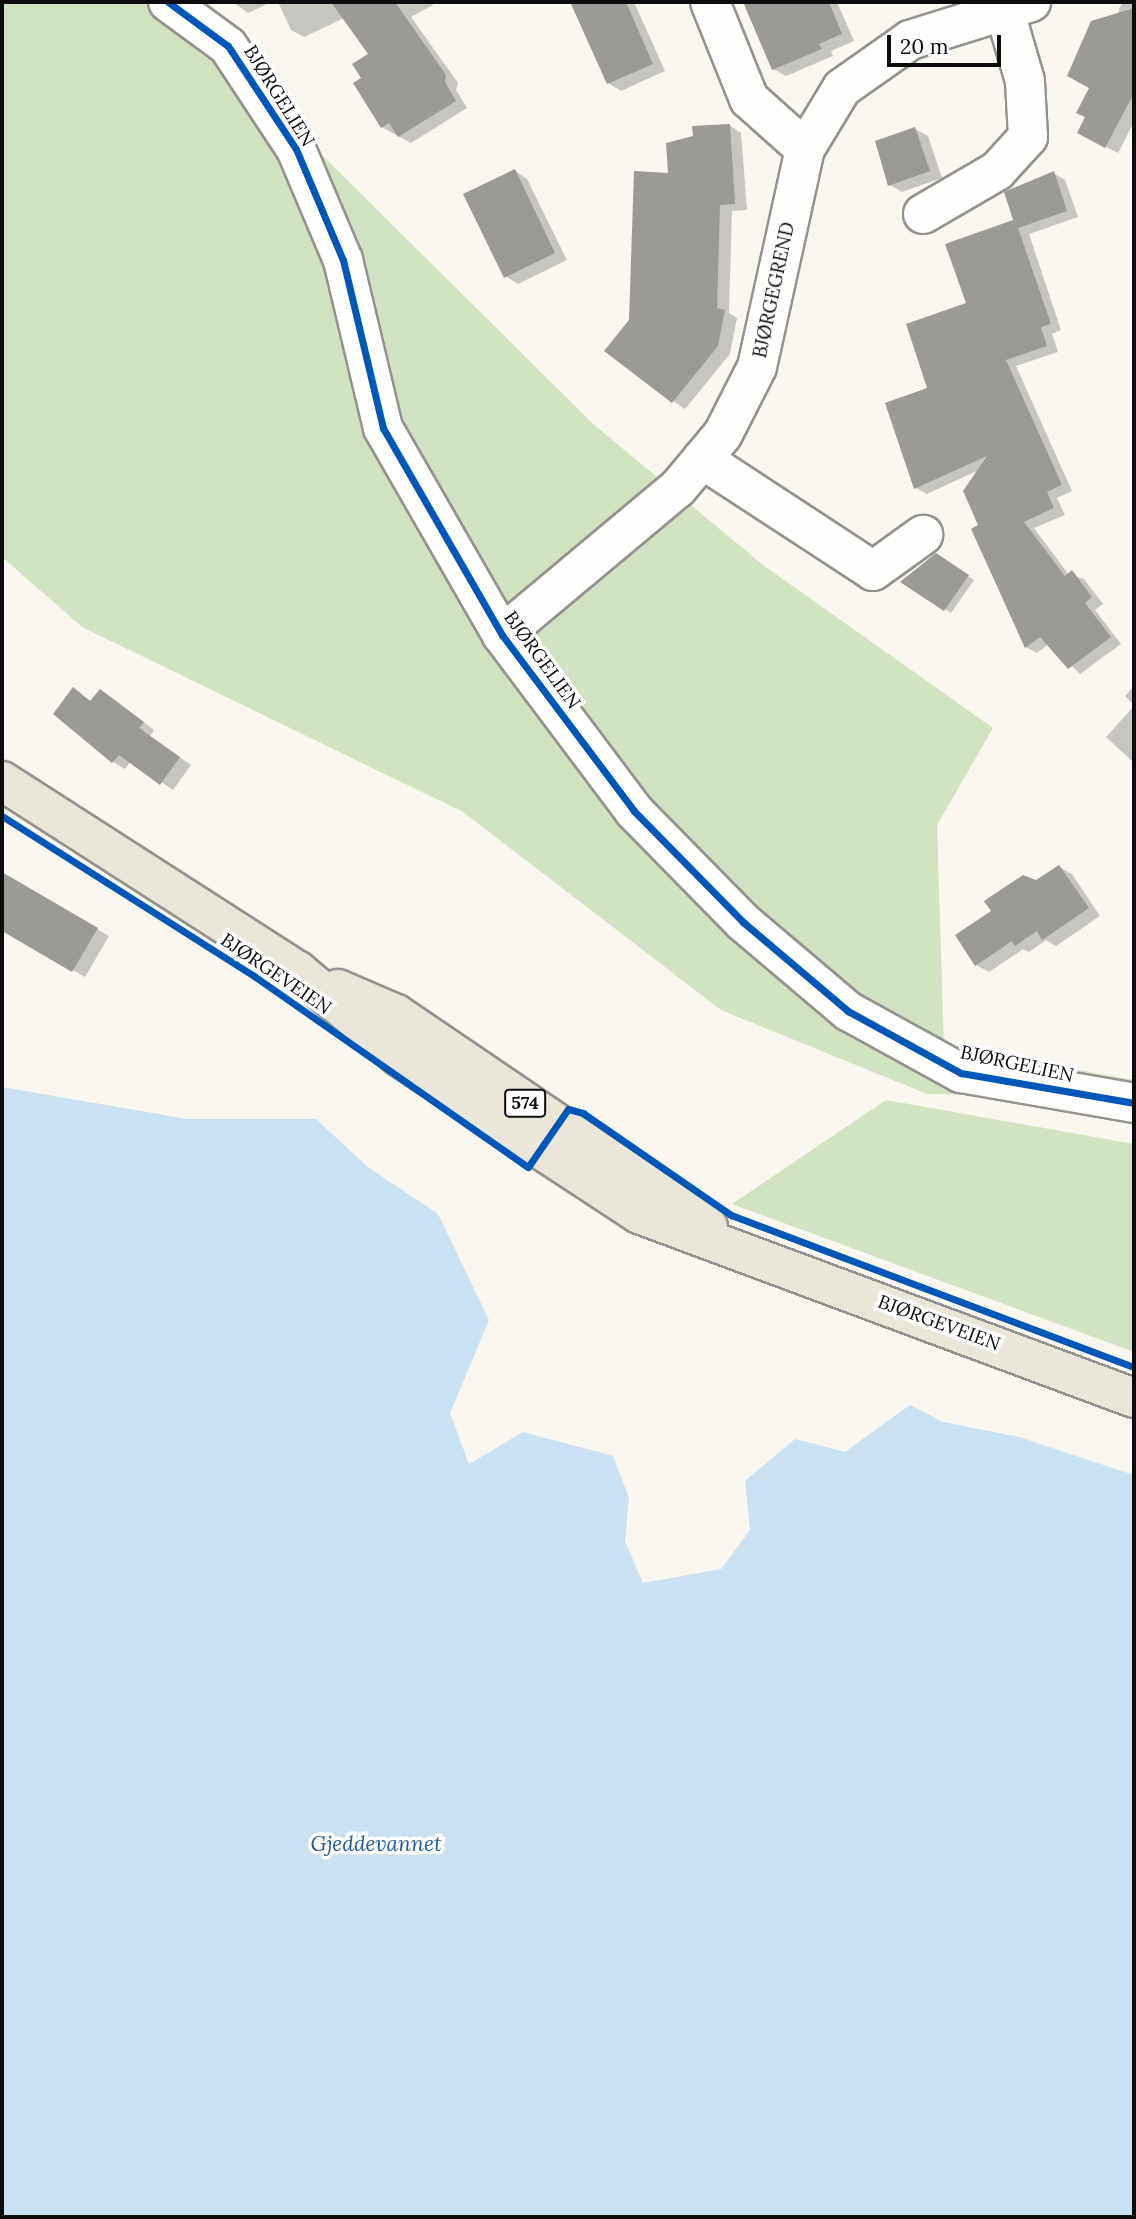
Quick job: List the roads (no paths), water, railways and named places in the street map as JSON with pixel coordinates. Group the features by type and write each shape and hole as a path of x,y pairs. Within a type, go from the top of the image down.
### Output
{"main road":[{"name":"BJØRGEVEIEN","path":"2,781 298,971 396,1014 743,1251 1134,1398"}],"street":[{"name":"BJØRGELIEN","path":"168,2 228,46 296,149 343,260 383,428 502,635 634,811 743,922 848,1011 961,1073 1134,1103"},
{"path":"710,2 749,99 804,149"},
{"name":"BJØRGEGREND","path":"502,635 678,488 723,434 757,367 804,149 842,88 910,40 1018,7"},
{"path":"923,214 997,171 1028,137 1018,7"},
{"path":"702,459 873,571 923,536"}],"water":[{"name":"Gjeddevannet","path":"2,1087 187,1119 316,1119 369,1168 438,1214 489,1320 450,1413 469,1464 523,1432 613,1456 629,1498 625,1541 643,1583 721,1569 750,1530 745,1481 795,1439 845,1452 910,1405 943,1422 1019,1437 1134,1475 1134,2217 2,2217"}]}
